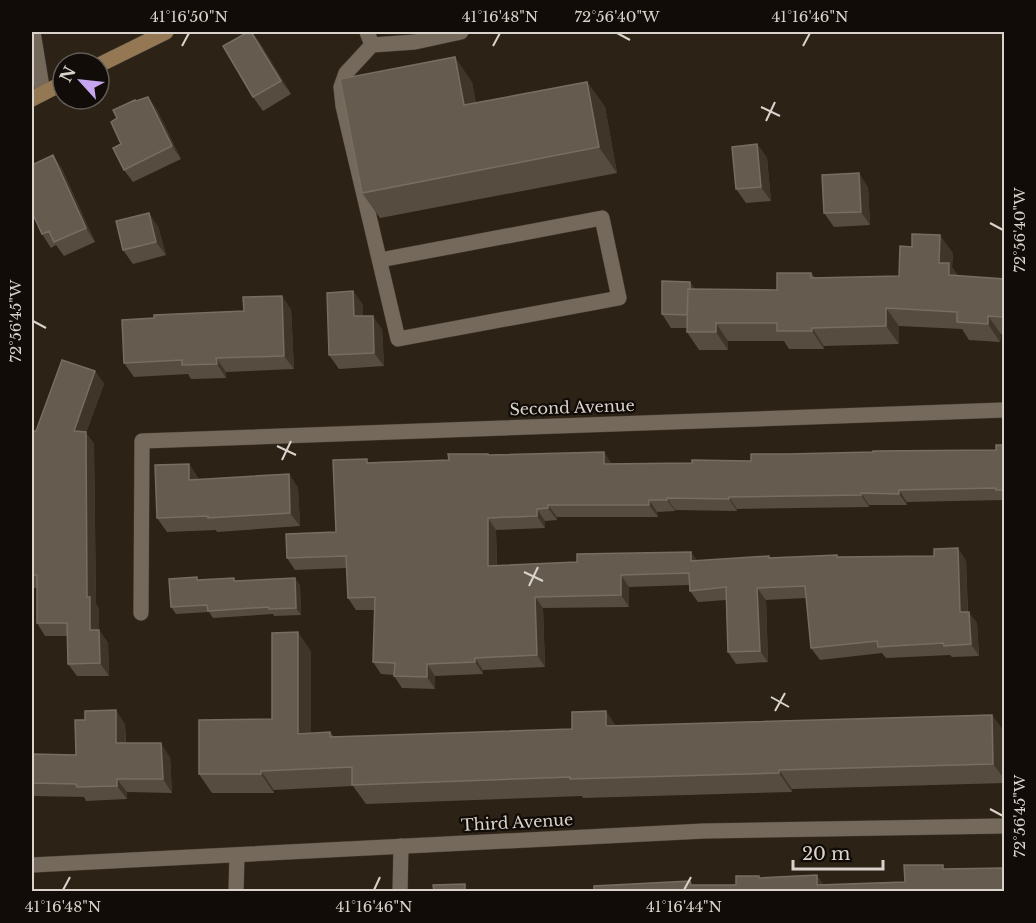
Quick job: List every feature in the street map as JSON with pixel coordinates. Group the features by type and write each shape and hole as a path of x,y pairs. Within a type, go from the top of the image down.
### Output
{"main road":[{"path":"111,59 166,32"},
{"path":"37,96 51,89"}],"street":[{"path":"33,32 37,96"},
{"path":"380,260 602,218 619,298 398,339 343,106 341,87 346,73 369,38 415,42 461,32"},
{"name":"Second Avenue","path":"141,613 142,441 1005,410"},
{"name":"Third Avenue","path":"32,865 704,831 1005,826"},
{"path":"400,891 401,846"},
{"path":"236,891 237,855"}],"building":[{"path":"251,32 281,81 253,97 223,46"},
{"path":"455,57 464,105 587,82 599,147 362,193 340,79"},
{"path":"148,97 172,146 124,170 113,148 121,144 111,122 117,118 113,110"},
{"path":"757,144 761,187 736,189 732,147"},
{"path":"53,155 86,228 54,242 49,231 42,234 32,212 32,165"},
{"path":"859,173 861,212 824,213 822,175"},
{"path":"149,213 156,242 123,250 116,221"},
{"path":"912,234 940,235 939,263 949,263 949,275 1005,279 1005,317 988,316 988,324 957,322 957,312 886,308 886,326 777,331 777,323 716,323 716,332 687,332 688,289 777,290 777,273 811,273 811,278 899,276 900,246 912,247"},
{"path":"662,281 690,282 687,315 662,314"},
{"path":"353,291 354,316 373,316 374,353 329,355 327,293"},
{"path":"282,296 284,356 216,358 217,364 182,365 182,360 124,363 122,320 154,318 154,315 244,311 243,297"},
{"path":"62,360 95,371 74,431 86,432 87,597 90,597 90,630 99,630 100,663 68,664 67,623 37,623 37,575 32,575 32,431 36,431"},
{"path":"996,445 1005,445 1005,490 996,490 996,488 899,490 899,494 861,493 861,495 729,497 729,499 667,498 667,500 649,500 649,505 548,505 548,508 537,509 537,516 488,518 488,566 577,562 577,554 691,552 691,561 769,556 769,558 837,555 837,557 934,556 934,549 958,548 960,612 969,612 971,644 944,646 943,643 878,647 877,641 811,648 805,586 757,588 760,651 728,652 726,587 690,591 689,573 621,575 621,595 535,597 537,655 475,658 475,662 427,664 427,677 394,676 395,663 373,662 375,597 348,598 346,556 287,558 286,534 336,532 333,460 367,459 367,463 449,460 448,454 604,452 604,464 692,463 692,460 751,461 751,454 996,450"},
{"path":"189,464 189,480 289,474 290,513 208,518 208,516 157,518 155,465"},
{"path":"197,577 197,580 234,578 234,581 295,578 296,608 269,609 269,607 208,611 207,605 171,607 169,579"},
{"path":"298,632 298,734 330,732 330,737 572,729 572,712 606,711 606,726 992,715 993,764 779,770 779,773 570,779 570,777 352,785 352,767 261,771 261,774 199,774 199,720 272,719 272,633"},
{"path":"116,710 116,743 161,743 163,779 117,779 117,786 77,787 76,784 32,783 32,754 76,755 75,720 85,720 85,711"},
{"path":"904,865 943,865 943,869 1005,868 1005,891 594,891 594,886 690,881 691,885 736,885 736,876 759,876 759,878 817,875 817,885 905,882"},
{"path":"465,884 465,891 434,891 433,885"},
{"path":"519,890 519,891 465,891"}]}
